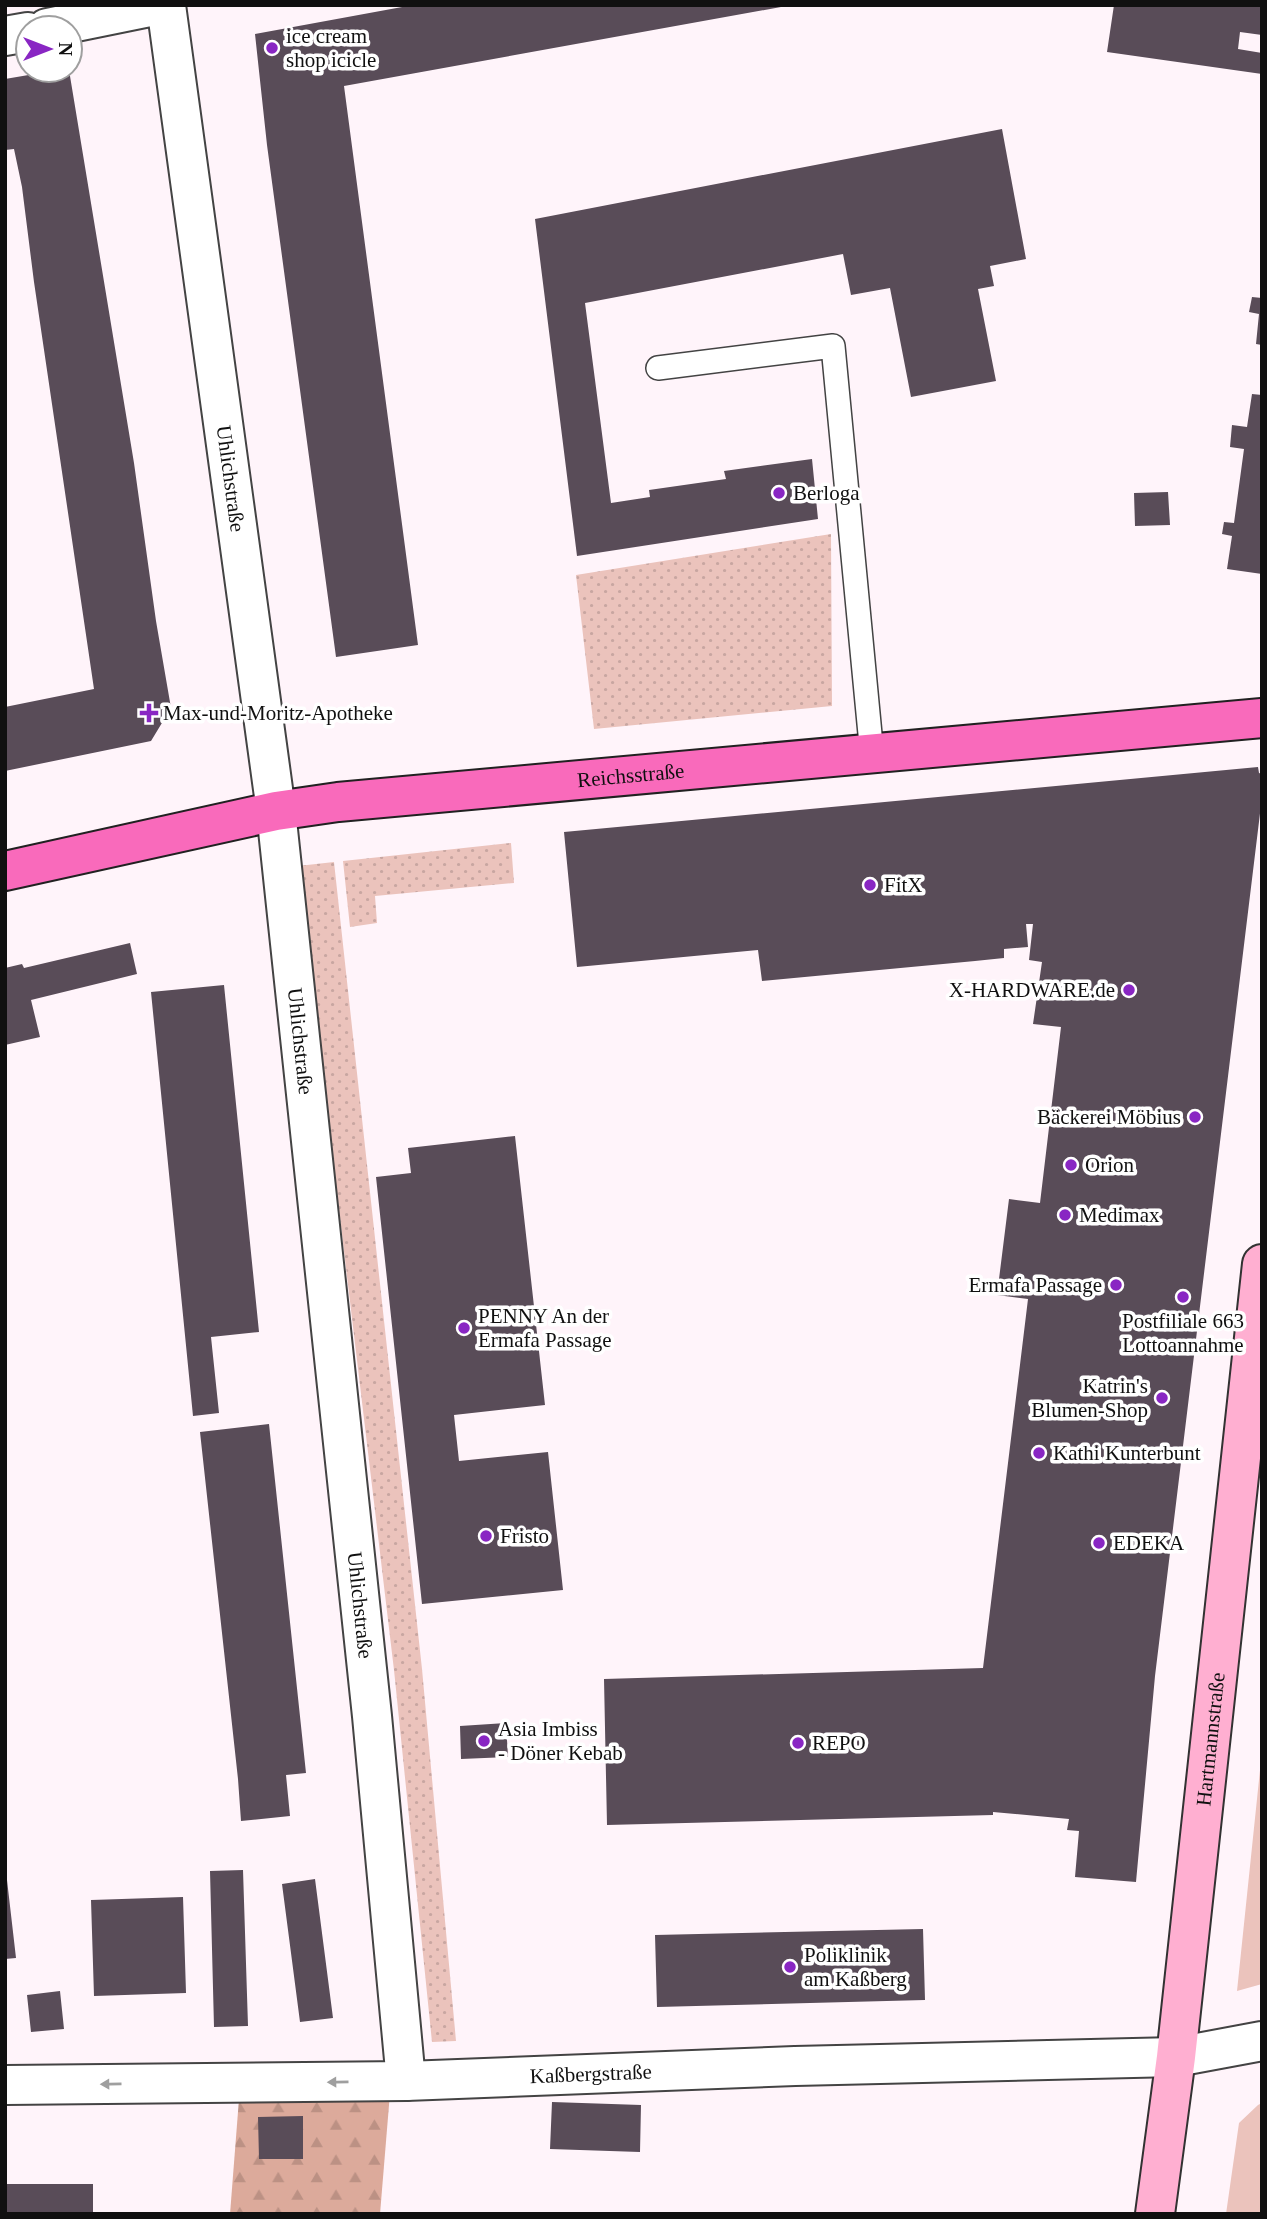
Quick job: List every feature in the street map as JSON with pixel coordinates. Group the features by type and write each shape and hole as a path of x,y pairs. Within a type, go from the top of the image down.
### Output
{"main road":[{"name":"Reichsstraße","path":"5,872 276,811 338,802 1262,718"},
{"name":"Hartmannstraße","path":"1155,2214 1176,2057 1262,1264"}],"street":[{"path":"84,20 160,5"},
{"name":"Uhlichstraße","path":"166,5 276,811 374,1729 406,2081"},
{"name":"Kaßbergstraße","path":"5,2085 406,2081 795,2066 1176,2057 1262,2041"}],"lane":[{"path":"658,368 833,346 872,755"}],"shaded area":[{"path":"831,534 832,706 594,729 576,575"},
{"path":"511,843 514,883 375,896 377,923 350,927 343,861"},
{"path":"334,862 422,1669 456,2041 432,2042 394,1670 298,866"},
{"path":"1262,1751 1262,1984 1237,1991"},
{"path":"1262,2103 1262,2214 1226,2214 1239,2123"}],"green space":[{"path":"390,2093 380,2214 230,2214 239,2099"}],"building":[{"path":"413,5 781,7 344,86 418,645 336,657 267,145 255,34"},
{"path":"1114,5 1262,5 1262,35 1240,32 1238,49 1262,53 1262,74 1107,52"},
{"path":"14,77 14,84 71,84 134,463 171,708 151,741 5,771 5,707 94,689 22,187 14,149 5,150 5,79"},
{"path":"1002,129 1026,259 990,266 994,286 978,289 996,381 911,397 890,288 851,295 843,254 585,303 611,503 650,497 649,490 726,479 724,471 812,459 818,519 577,556 535,219"},
{"path":"1252,297 1262,298 1262,345 1256,344 1259,314 1249,312"},
{"path":"1252,394 1262,395 1262,574 1227,569 1232,536 1222,534 1224,522 1234,523 1244,449 1230,447 1232,425 1247,427"},
{"path":"1168,492 1170,525 1135,526 1134,493"},
{"path":"1258,767 1259,773 1262,774 1262,797 1155,1676 1136,1882 1075,1877 1079,1831 1067,1830 1069,1819 993,1812 993,1815 607,1825 604,1679 983,1668 1028,1299 997,1295 1009,1199 1040,1203 1061,1027 1033,1024 1042,962 1029,960 1033,924 1026,924 1028,947 1004,949 1004,958 975,961 762,981 758,950 577,967 564,832"},
{"path":"130,943 137,974 31,1000 40,1037 5,1045 5,968 22,964 24,968"},
{"path":"224,985 259,1332 211,1337 219,1413 193,1416 151,992"},
{"name":"PENNY An der Ermafa Passage","path":"515,1136 545,1405 454,1415 459,1461 548,1452 563,1590 422,1604 376,1177 411,1173 408,1148"},
{"path":"269,1424 306,1773 286,1775 290,1816 241,1821 200,1432"},
{"name":"Asia Imbiss - Döner Kebab","path":"506,1723 508,1757 461,1759 460,1726"},
{"path":"243,1870 248,2026 214,2027 210,1871"},
{"path":"315,1879 333,2018 300,2022 282,1884"},
{"path":"7,1880 16,1958 5,1959 5,1881"},
{"path":"183,1897 186,1993 94,1996 91,1900"},
{"name":"Poliklinik am Kaßberg","path":"923,1929 925,2000 657,2007 655,1935"},
{"path":"60,1991 64,2029 31,2032 27,1995"},
{"path":"552,2102 641,2105 640,2152 550,2149"},
{"path":"303,2116 303,2159 259,2159 258,2117"},
{"path":"5,2184 93,2184 93,2214 5,2214"}],"place":[{"name":"ice cream shop icicle","path":"272,48"},
{"name":"Berloga","path":"779,493"},
{"name":"Max-und-Moritz-Apotheke","path":"149,713"},
{"name":"FitX","path":"870,885"},
{"name":"X-HARDWARE.de","path":"1129,990"},
{"name":"Bäckerei Möbius","path":"1195,1117"},
{"name":"Orion","path":"1071,1165"},
{"name":"Medimax","path":"1065,1215"},
{"name":"Ermafa Passage","path":"1116,1285"},
{"name":"Postfiliale 663 Lottoannahme","path":"1183,1297"},
{"name":"PENNY An der Ermafa Passage","path":"464,1328"},
{"name":"Katrin's Blumen-Shop","path":"1162,1398"},
{"name":"Kathi Kunterbunt","path":"1039,1453"},
{"name":"Fristo","path":"486,1536"},
{"name":"EDEKA","path":"1099,1543"},
{"name":"Asia Imbiss - Döner Kebab","path":"484,1741"},
{"name":"REPO","path":"798,1743"},
{"name":"Poliklinik am Kaßberg","path":"790,1967"}]}
